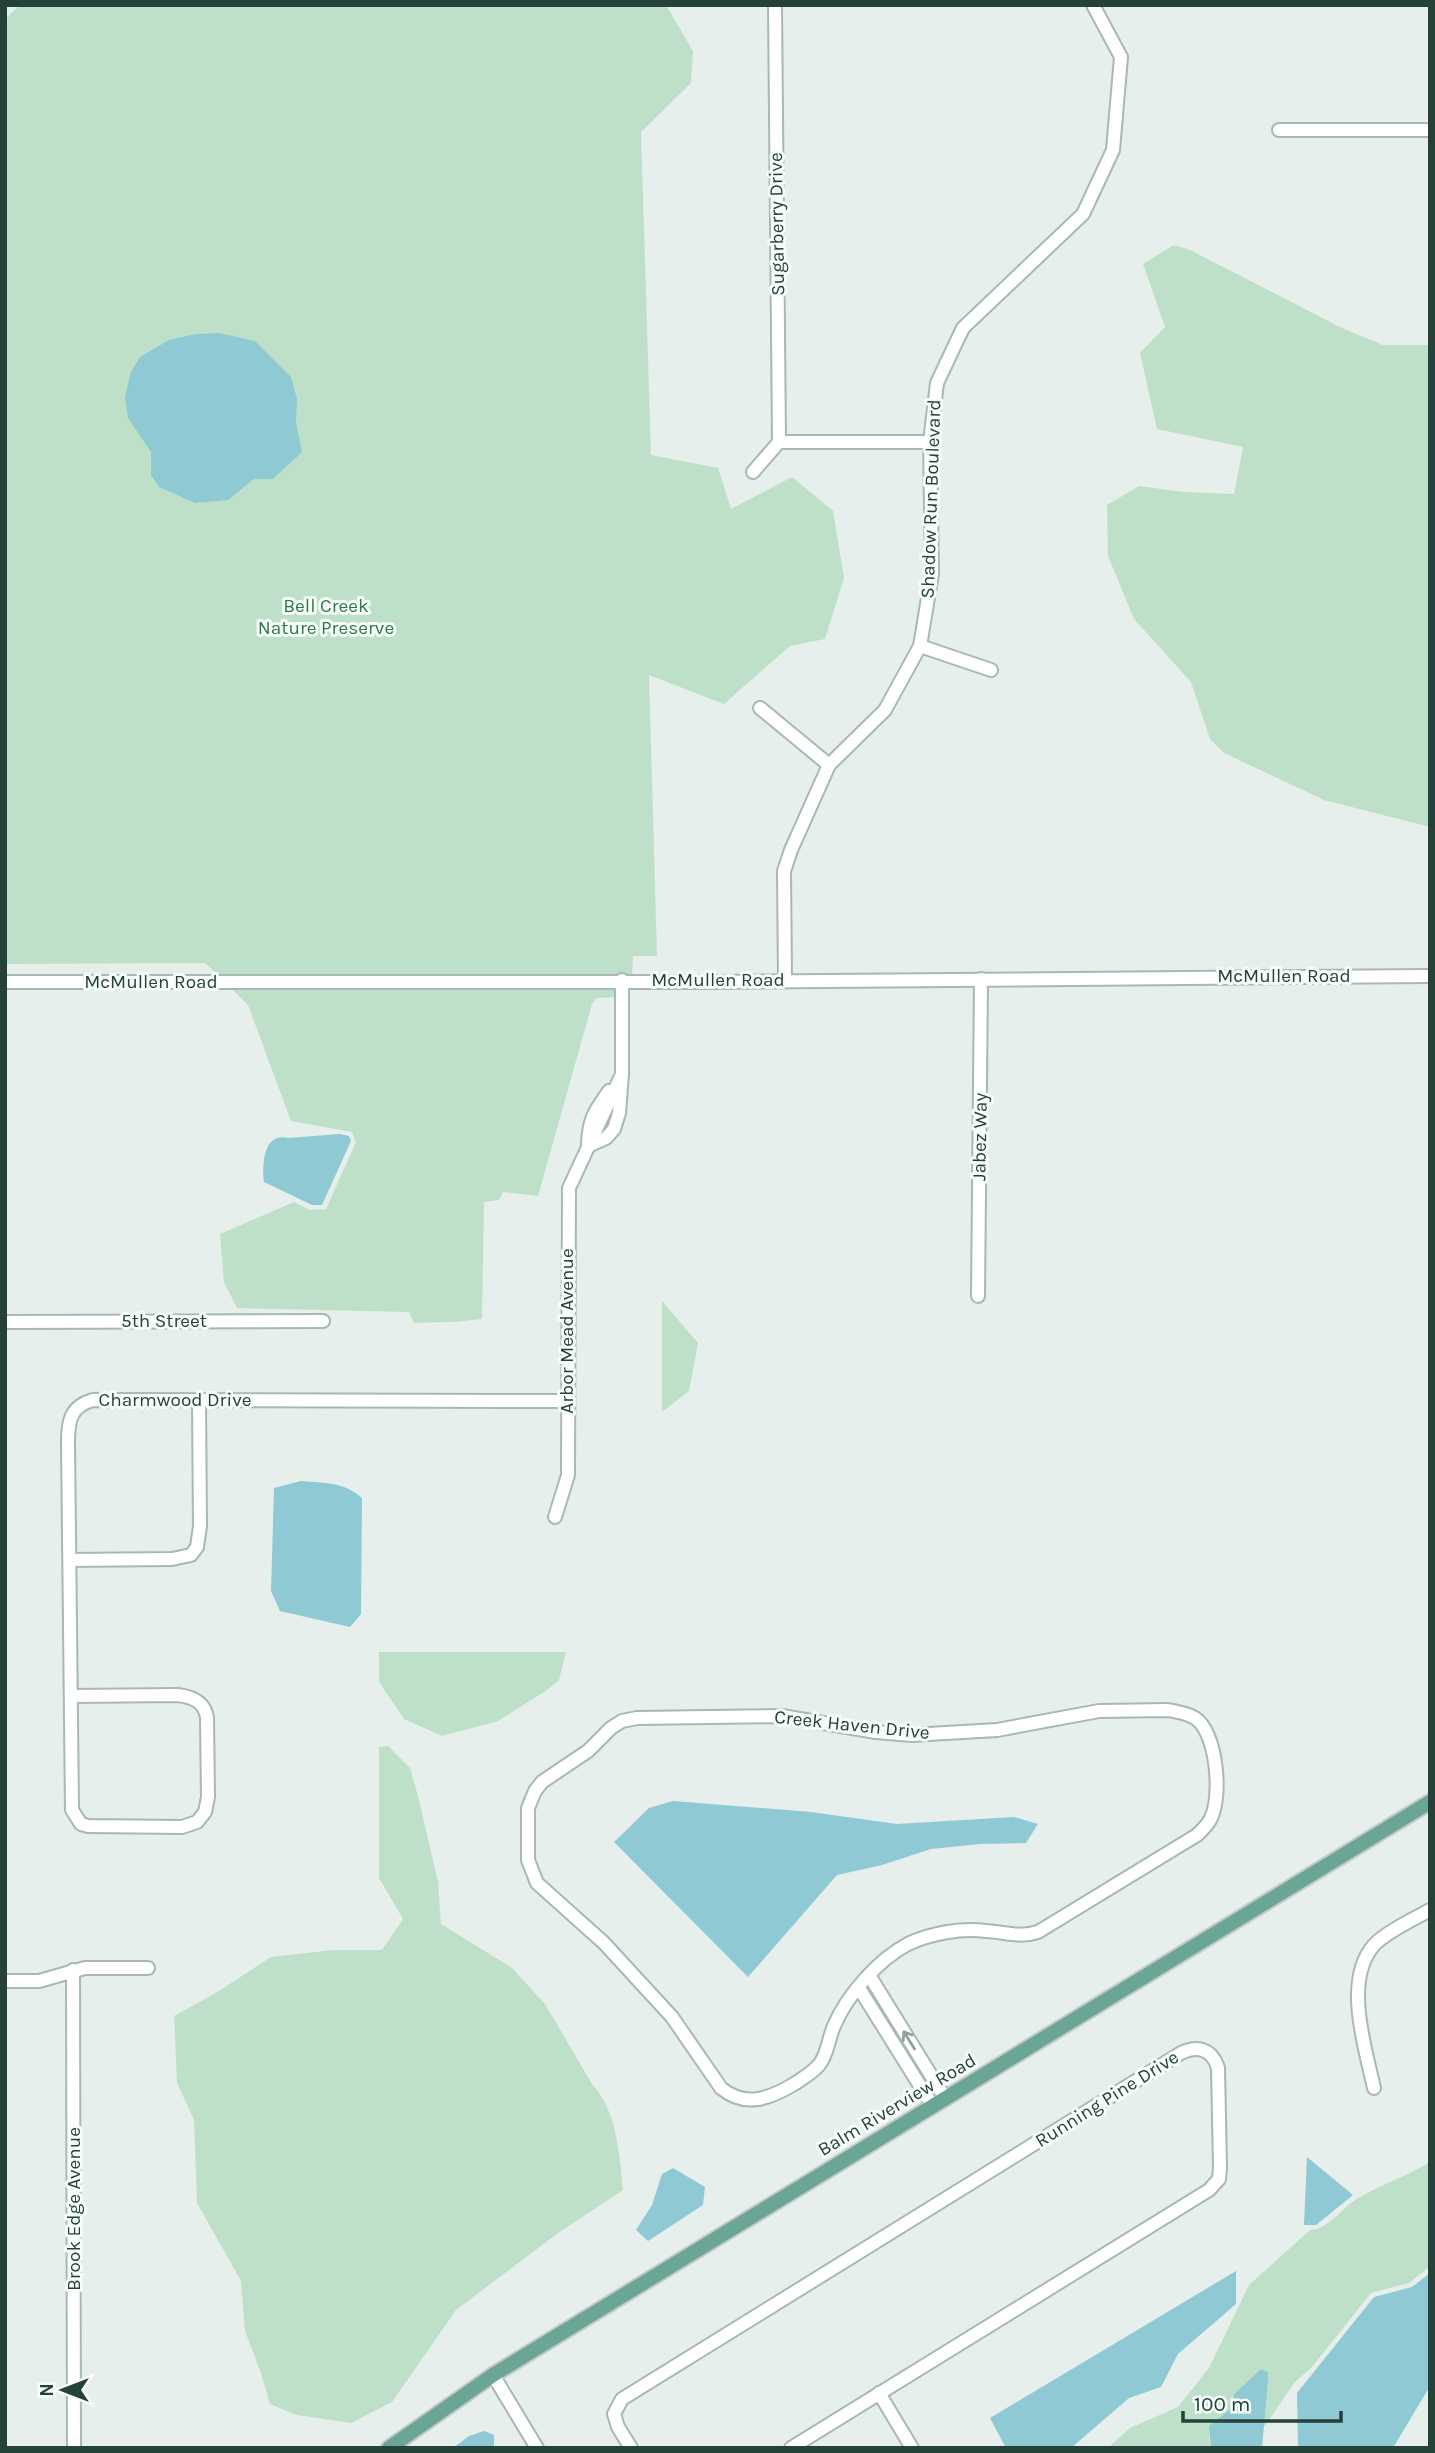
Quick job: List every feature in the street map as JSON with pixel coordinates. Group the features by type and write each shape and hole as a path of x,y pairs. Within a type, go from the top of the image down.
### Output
{"main road":[{"name":"Balm Riverview Road","path":"389,2448 493,2375 1430,1802"}],"street":[{"name":"Sugarberry Drive","path":"775,5 779,442"},
{"name":"Shadow Run Boulevard","path":"785,979 784,872 791,850 829,765 886,710 920,646 932,574 930,442 937,383 963,328 1083,214 1113,150 1121,57 1093,5"},
{"path":"1279,130 1430,130"},
{"path":"753,472 779,442 930,442"},
{"path":"920,646 991,670"},
{"path":"760,708 829,765"},
{"name":"McMullen Road","path":"5,982 714,982 785,979 1430,976"},
{"name":"Jabez Way","path":"978,1296 981,979"},
{"name":"Arbor Mead Avenue","path":"588,1146 606,1138 614,1129 619,1113 622,1074 622,980"},
{"name":"Arbor Mead Avenue","path":"555,1517 568,1475 567,1200 571,1180 588,1146 589,1125 595,1109 622,1074"},
{"name":"5th Street","path":"5,1322 323,1321"},
{"name":"Charmwood Drive","path":"71,1696 178,1695 200,1702 205,1708 207,1718 208,1797 205,1812 197,1822 182,1827 97,1826 81,1824 75,1817 71,1800 68,1424 77,1406 93,1399 567,1401"},
{"path":"70,1560 172,1559 191,1555 197,1547 200,1526 199,1399"},
{"name":"Creek Haven Drive","path":"1168,1710 1196,1718 1204,1726 1215,1754 1215,1802 1212,1816 1197,1835 1038,1932 1017,1936 967,1930 925,1937 877,1964 859,1988 836,2020 826,2055 812,2073 766,2098 755,2101 728,2094 712,2078 672,2017 624,1962 537,1883 528,1860 528,1808 535,1791 542,1782 588,1751 611,1728 622,1721 637,1718 782,1716 876,1732 912,1735 997,1730 1099,1711 1168,1710"},
{"path":"1374,2088 1362,2033 1358,1991 1363,1962 1376,1943 1430,1910"},
{"path":"5,1981 38,1981 73,1970 97,1967 148,1968"},
{"name":"Brook Edge Avenue","path":"73,1970 74,2448"},
{"path":"869,1975 938,2102"},
{"path":"859,1988 938,2102"},
{"name":"Running Pine Drive","path":"631,2448 618,2427 614,2414 622,2399 1181,2053 1200,2048 1208,2052 1218,2068 1220,2168 1219,2179 1209,2190 791,2448"},
{"path":"493,2375 537,2448"},
{"path":"879,2393 912,2448"}],"green space":[{"name":"Bell Creek Nature Preserve","path":"20,5 666,5 693,51 691,83 641,132 651,455 718,468 731,509 792,477 833,511 844,578 825,639 790,646 724,704 649,675 657,956 633,956 632,975 219,976 205,963 5,964 5,19"},
{"path":"1174,245 1190,250 1342,328 1383,345 1430,345 1430,827 1324,800 1224,753 1210,739 1191,682 1134,619 1108,556 1107,505 1139,486 1183,492 1234,494 1243,447 1157,429 1140,353 1165,327 1143,264"},
{"path":"616,986 616,997 596,998 592,1004 538,1196 503,1192 499,1200 484,1202 482,1319 414,1323 409,1312 237,1308 224,1282 220,1234 294,1202 310,1210 326,1209 356,1142 352,1132 291,1121 248,1005 230,987"},
{"path":"662,1301 698,1343 689,1391 662,1412"},
{"path":"379,1652 566,1652 559,1680 547,1690 498,1721 442,1736 404,1719 379,1682"},
{"path":"388,1746 410,1768 438,1882 441,1924 512,1968 545,2004 607,2107 616,2134 623,2190 558,2233 456,2310 392,2402 351,2423 297,2415 270,2404 245,2331 241,2281 197,2203 194,2120 177,2083 174,2016 271,1957 333,1950 382,1950 403,1919 379,1878 379,1747"},
{"path":"1430,2162 1430,2266 1409,2283 1371,2293 1312,2367 1295,2382 1262,2430 1268,2372 1261,2369 1234,2394 1232,2408 1225,2416 1213,2421 1209,2436 1211,2448 1108,2448 1130,2428 1178,2407 1209,2368 1249,2285 1310,2230 1327,2224 1351,2203 1378,2187"}],"water":[{"path":"219,333 255,341 291,377 297,399 296,422 302,452 273,479 254,479 228,500 195,503 159,487 151,475 151,452 128,418 125,397 131,372 140,357 169,340 196,334"},
{"path":"340,1134 349,1136 351,1141 322,1205 312,1205 264,1182 264,1159 273,1140 280,1137"},
{"path":"301,1481 341,1486 362,1498 361,1614 350,1627 280,1611 271,1591 274,1488"},
{"path":"673,1801 811,1812 897,1824 1014,1817 1038,1824 1026,1843 931,1849 882,1865 837,1875 748,1977 614,1842 649,1808"},
{"path":"1307,2157 1353,2195 1316,2225 1304,2225"},
{"path":"673,2168 705,2187 703,2205 648,2241 636,2230 652,2205 662,2174"},
{"path":"1236,2271 1236,2304 1178,2354 1161,2387 1129,2398 1071,2448 1006,2448 990,2418"},
{"path":"1430,2273 1430,2386 1393,2448 1298,2448 1297,2393 1374,2297 1412,2287"},
{"path":"1261,2369 1268,2372 1262,2448 1211,2448 1209,2426 1232,2408 1234,2394"},
{"path":"484,2431 494,2435 494,2448 453,2448 469,2436"}]}
